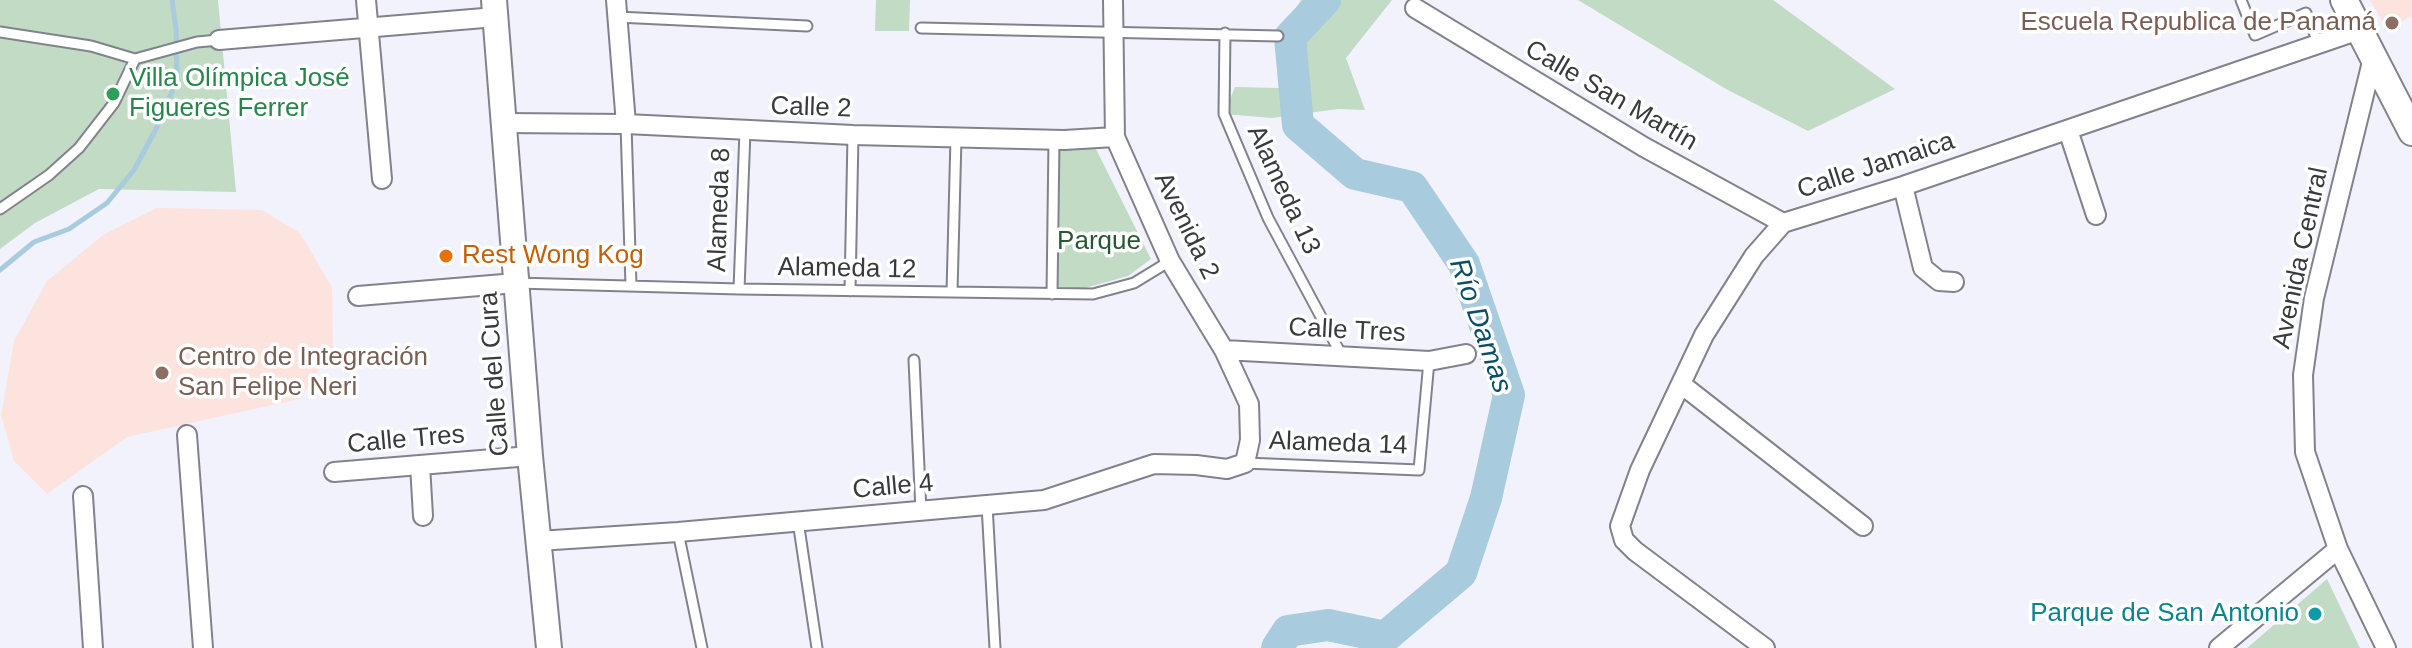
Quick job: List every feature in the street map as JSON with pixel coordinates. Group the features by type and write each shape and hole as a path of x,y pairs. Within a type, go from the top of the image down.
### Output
{"main road":[{"path":"2344,0 2412,132"}],"street":[{"path":"366,0 382,179"},
{"name":"Avenida 2","path":"1113,0 1115,137 1170,261 1224,350 1249,404 1250,440 1245,463"},
{"path":"219,40 368,28 495,8"},
{"name":"Calle del Cura","path":"495,8 530,456 549,648"},
{"name":"Calle San Martín","path":"1415,8 1632,140 1783,223"},
{"path":"617,9 626,124"},
{"name":"Calle Jamaica","path":"1765,648 1624,540 1620,526 1640,470 1713,322 1754,256 1783,223 1903,186 2359,30"},
{"name":"Avenida Central","path":"2373,58 2314,298 2303,375 2305,452 2338,549 2386,648"},
{"name":"Calle 2","path":"504,123 626,124 956,138 1054,140 1115,137"},
{"path":"2068,130 2096,215"},
{"path":"1903,186 1923,268 1939,281 1954,282"},
{"path":"358,296 516,283"},
{"name":"Calle Tres","path":"1224,350 1429,361 1466,354"},
{"path":"1681,384 1863,526"},
{"path":"187,435 203,648"},
{"name":"Calle Tres","path":"334,472 530,456"},
{"name":"Calle 4","path":"538,541 1044,500 1154,464 1227,469 1245,463"},
{"path":"420,465 423,516"},
{"path":"83,496 93,648"},
{"path":"2223,647 2338,549"}],"lane":[{"path":"2241,0 2255,35 2306,13 2319,44"},
{"path":"617,9 807,26"},
{"path":"921,28 1278,36"},
{"path":"0,32 91,46 135,59 184,45 219,40"},
{"name":"Alameda 13","path":"1225,33 1224,114 1268,218 1342,356"},
{"path":"0,209 49,175 79,148 114,103 135,59"},
{"path":"626,124 631,286"},
{"name":"Alameda 8","path":"739,289 745,131"},
{"path":"850,291 853,135"},
{"path":"952,292 956,138"},
{"path":"1052,294 1054,140"},
{"name":"Alameda 12","path":"516,283 1093,294 1134,283 1170,261"},
{"path":"914,360 921,511"},
{"name":"Alameda 14","path":"1245,463 1419,470 1429,361"},
{"path":"987,505 995,648"},
{"path":"798,521 817,648"},
{"path":"678,532 702,648"}],"shaded area":[{"name":"Escuela Republica de Panamá","path":"2370,0 2412,0 2412,15 2388,31"},
{"name":"Centro de Integración San Felipe Neri","path":"157,208 262,210 300,233 332,287 333,348 300,399 127,437 47,494 14,461 1,415 14,341 47,281 103,235"}],"green space":[{"name":"Villa Olímpica José Figueres Ferrer","path":"0,0 218,0 236,192 99,189 35,223 0,249"},
{"path":"876,0 910,0 909,31 875,31"},
{"path":"1301,0 1392,0 1346,58 1365,110 1338,109 1272,118 1224,114 1235,87 1279,88 1278,36"},
{"path":"1578,0 1773,0 1895,89 1808,131 1726,89"},
{"name":"Parque","path":"1060,145 1094,145 1151,259 1128,276 1085,288 1057,288"},
{"name":"Parque de San Antonio","path":"2327,579 2360,648 2247,648"}],"waterway":[{"path":"0,270 34,242 69,229 107,203 134,170 177,80 172,0"},
{"name":"Río Damas","path":"1277,648 1288,631 1328,625 1385,637 1461,573 1486,498 1509,395 1464,264 1412,187 1355,174 1298,125 1290,37 1325,0"}],"place":[{"name":"Escuela Republica de Panamá","path":"2392,23"},
{"name":"Villa Olímpica José Figueres Ferrer","path":"113,94"},
{"name":"Rest Wong Kog","path":"446,256"},
{"name":"Centro de Integración San Felipe Neri","path":"162,373"},
{"name":"Parque de San Antonio","path":"2315,614"}]}
